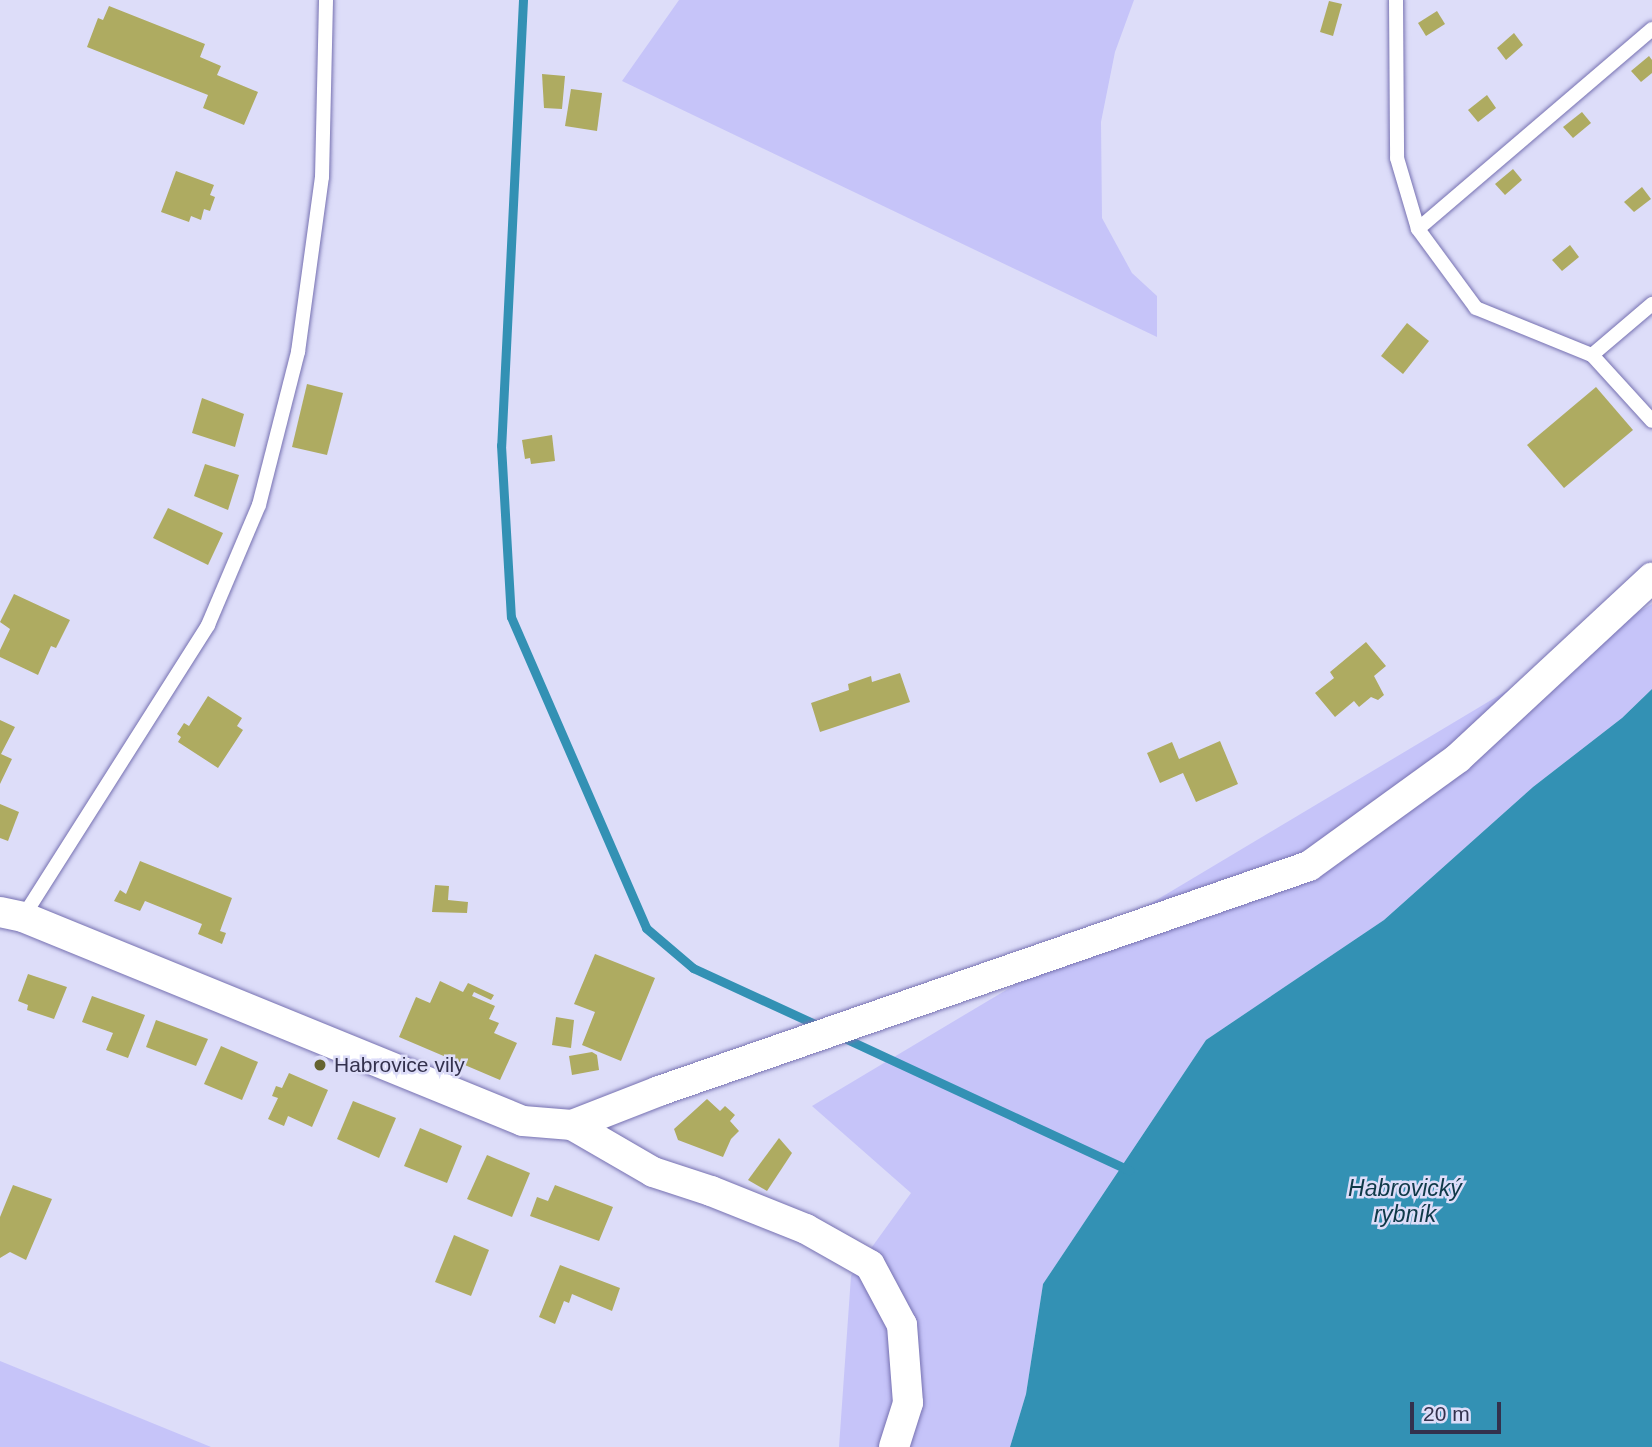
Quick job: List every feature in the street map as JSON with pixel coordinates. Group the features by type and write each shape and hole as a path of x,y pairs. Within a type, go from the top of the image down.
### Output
{"street":[{"path":"572,1125 659,1091 1309,866 1458,758 1652,578"},
{"path":"12,914 523,1121 572,1125 653,1172 712,1191 807,1229 870,1265 902,1325 908,1403 894,1447"}],"lane":[{"path":"12,914 208,625 259,505 298,352 320,191 326,0"},
{"path":"1396,0 1396,158 1418,229 1476,308 1592,355 1652,421"},
{"path":"1418,229 1652,29"},
{"path":"1592,355 1652,303"}],"shaded area":[{"path":"679,0 1134,0 1115,52 1101,122 1102,218 1132,273 1157,296 1157,337 622,81"},
{"path":"1652,604 1652,689 1622,718 1533,787 1384,920 1206,1040 1043,1284 1026,1394 1010,1447 839,1447 851,1276 911,1193 812,1106"},
{"path":"0,1361 211,1447 0,1447"}],"water":[{"name":"Habrovický rybník","path":"1652,689 1652,1447 1010,1447 1026,1394 1043,1284 1206,1040 1384,920 1533,787 1622,718"}],"building":[{"path":"1329,1 1342,4 1333,36 1320,32"},
{"path":"109,6 205,44 200,57 221,66 217,75 258,92 244,125 203,108 208,95 87,47 98,18 103,20"},
{"path":"1437,11 1445,24 1426,36 1418,23"},
{"path":"1514,33 1523,45 1506,60 1497,48"},
{"path":"1649,56 1652,60 1652,73 1641,82 1631,71"},
{"path":"542,74 565,76 562,109 544,108"},
{"path":"571,89 602,93 597,131 565,126"},
{"path":"1487,95 1496,108 1478,122 1468,110"},
{"path":"1582,112 1591,123 1573,138 1563,127"},
{"path":"1513,169 1522,180 1505,195 1495,184"},
{"path":"176,171 214,185 210,195 215,197 210,211 204,209 201,220 191,216 189,222 161,212"},
{"path":"1642,187 1651,199 1634,212 1624,202"},
{"path":"1570,245 1579,257 1562,271 1552,260"},
{"path":"1407,323 1429,341 1403,374 1381,356"},
{"path":"307,384 343,393 327,455 292,447"},
{"path":"1596,387 1633,430 1564,488 1527,445"},
{"path":"202,398 244,414 235,447 192,433"},
{"path":"552,435 555,461 531,464 530,458 525,459 522,440"},
{"path":"205,464 239,475 228,510 194,496"},
{"path":"168,508 223,533 208,565 153,538"},
{"path":"14,594 70,620 56,648 51,646 38,675 0,657 0,650 10,629 0,622"},
{"path":"1366,642 1386,666 1374,676 1384,695 1378,700 1371,697 1359,707 1354,701 1335,717 1315,693 1334,678 1330,672"},
{"path":"900,673 910,702 820,732 811,703 849,690 848,684 871,676 872,682"},
{"path":"208,696 242,718 237,726 243,730 218,768 178,742 181,737 177,734 184,723 189,726"},
{"path":"0,720 15,727 1,754 12,759 0,784"},
{"path":"1220,741 1238,784 1196,802 1183,773 1160,783 1147,753 1172,742 1179,759"},
{"path":"0,804 19,812 8,841 0,838"},
{"path":"140,861 232,898 220,931 226,933 222,944 198,934 202,924 145,901 140,911 114,901 120,890 126,894"},
{"path":"435,885 449,886 448,900 468,902 467,913 432,912"},
{"path":"595,954 655,978 621,1061 582,1045 595,1012 574,1004"},
{"path":"28,974 67,987 54,1019 27,1010 28,1005 18,1001"},
{"path":"440,981 463,992 468,983 494,995 491,1000 474,992 472,996 495,1006 489,1019 499,1023 494,1033 517,1043 500,1080 399,1037 416,997 430,1003"},
{"path":"92,996 145,1015 128,1058 106,1050 113,1033 82,1022"},
{"path":"556,1017 574,1020 571,1048 552,1045"},
{"path":"156,1020 208,1039 196,1066 146,1047"},
{"path":"221,1046 258,1062 242,1100 204,1084"},
{"path":"592,1052 597,1055 599,1070 572,1075 569,1056"},
{"path":"289,1073 328,1090 312,1127 288,1116 284,1126 268,1119 278,1098 272,1096 276,1086 282,1088"},
{"path":"707,1099 720,1111 725,1106 735,1115 730,1121 739,1131 731,1139 723,1157 678,1140 674,1129"},
{"path":"353,1101 396,1118 379,1158 337,1139"},
{"path":"420,1128 462,1146 447,1183 404,1166"},
{"path":"779,1138 792,1153 767,1191 748,1180"},
{"path":"487,1155 530,1173 512,1217 467,1199"},
{"path":"13,1185 52,1199 26,1260 10,1252 0,1258 0,1217"},
{"path":"555,1185 613,1207 599,1241 530,1216 537,1197 548,1201"},
{"path":"454,1235 489,1250 471,1296 435,1282"},
{"path":"560,1265 620,1288 612,1311 572,1294 569,1303 564,1301 555,1324 539,1317"}],"waterway":[{"path":"523,0 501,445 511,617 646,928 693,968 821,1027"},
{"path":"840,1036 1129,1170"}],"place":[{"name":"Habrovice vily","path":"320,1065"}]}
